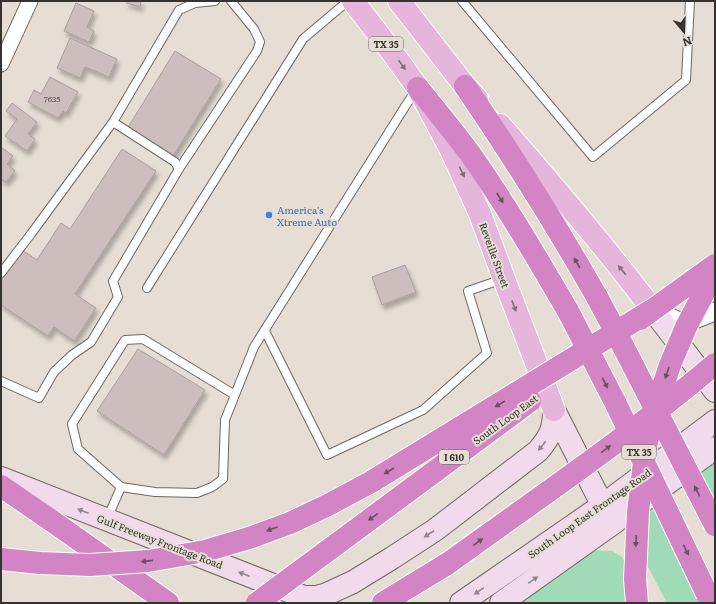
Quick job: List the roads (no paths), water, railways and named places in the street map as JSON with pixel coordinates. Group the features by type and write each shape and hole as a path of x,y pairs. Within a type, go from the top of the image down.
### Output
{"highway":[{"path":"465,86 501,138 566,242 623,346 715,525"},
{"name":"TX 35","path":"418,88 491,184 540,261 568,311 623,418 710,603"},
{"name":"South Loop East","path":"257,603 649,306 715,265"},
{"path":"637,603 635,579 638,512 646,446 657,404 670,365 686,327 715,275"},
{"path":"1,559 40,564 90,565 148,561 205,551 249,538 290,523 371,482 649,306"},
{"path":"395,603 636,427 715,364"},
{"path":"1,486 56,523 168,603"},
{"path":"383,603 447,564"}],"main road":[{"name":"Reveille Street","path":"352,1 418,88 448,144 480,214 554,410 612,524"},
{"path":"399,1 465,86 528,157 624,273 715,391"},
{"path":"312,600 353,582 435,530 538,451 551,433 554,421 554,410"},
{"name":"South Loop East Frontage Road","path":"461,603 603,505 715,421"},
{"name":"South Loop East Frontage Road","path":"501,603 715,448"},
{"name":"Gulf Freeway Frontage Road","path":"1,478 312,600"}],"street":[{"path":"1,64 30,1"},
{"path":"649,306 679,320 697,320 715,310"}],"lane":[{"path":"1,272 31,234 113,122 179,10 195,3 215,1"},
{"path":"1,381 39,398 54,372 72,355 91,342 118,297 113,281 179,169 258,50 260,42 254,29 231,1"},
{"path":"147,288 303,39 348,1"},
{"path":"462,1 593,157 686,80 690,1"},
{"path":"235,395 142,339 125,340 72,424 78,449 121,487 155,492 197,493 212,487 223,479 225,420 235,395 254,347 418,88"},
{"path":"113,122 175,162 179,169"},
{"path":"265,331 327,455 423,410 487,353 468,291 504,279"},
{"path":"106,520 121,487"}],"place":[{"name":"America's Xtreme Auto","path":"269,215"}]}
